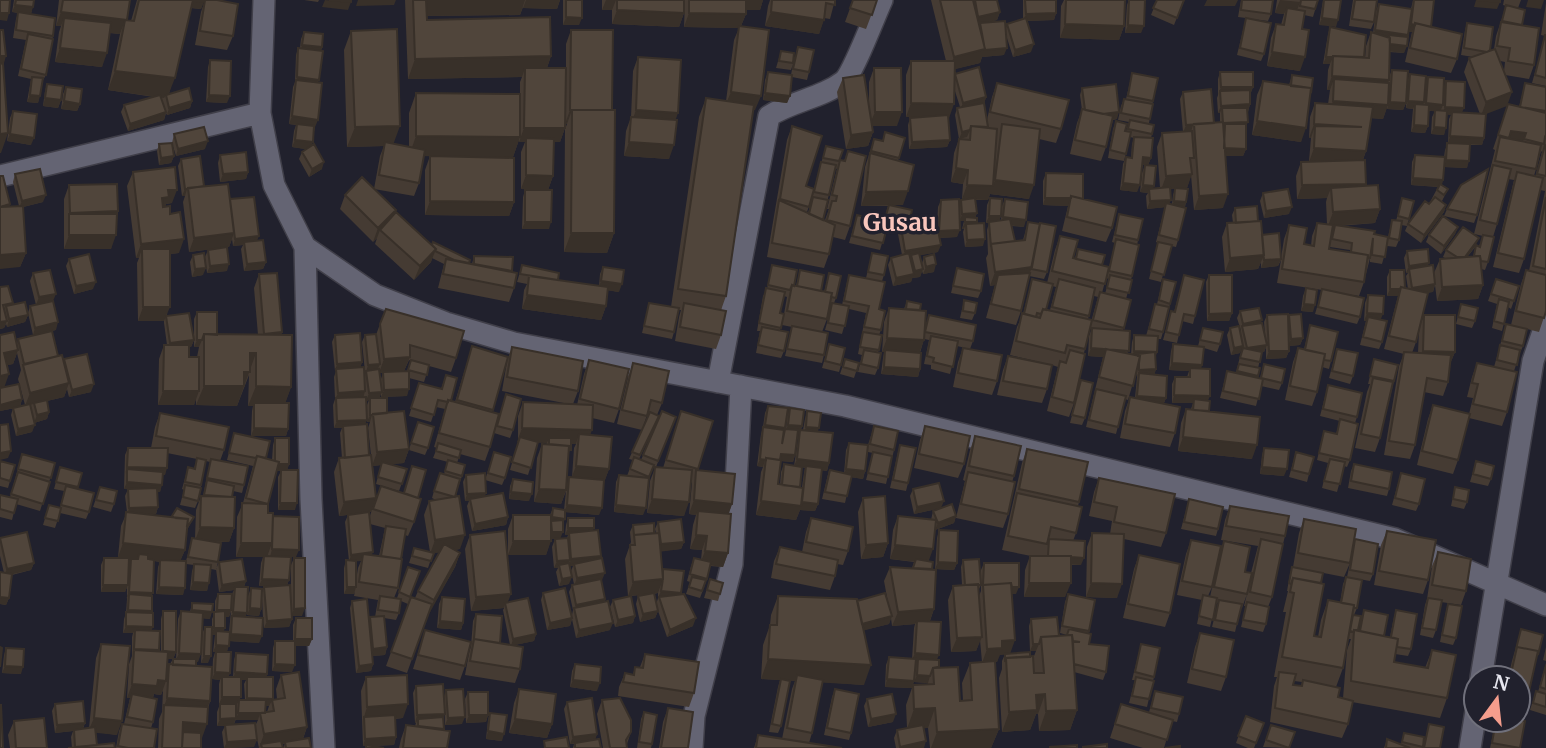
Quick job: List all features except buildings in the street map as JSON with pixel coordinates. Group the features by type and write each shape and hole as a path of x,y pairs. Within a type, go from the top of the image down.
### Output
{"street":[{"path":"264,0 260,113 274,185 305,247 311,499 324,748"},
{"path":"718,382 769,116 788,104 812,97 846,80 881,0"},
{"path":"0,176 260,113"},
{"path":"305,247 375,295 446,323 514,344 741,386 936,427 1395,539 1497,581 1546,605"},
{"path":"1483,664 1546,323"},
{"path":"692,748 694,716 733,564 741,386"}],"district":[{"name":"Gusau","path":"900,223"}]}
